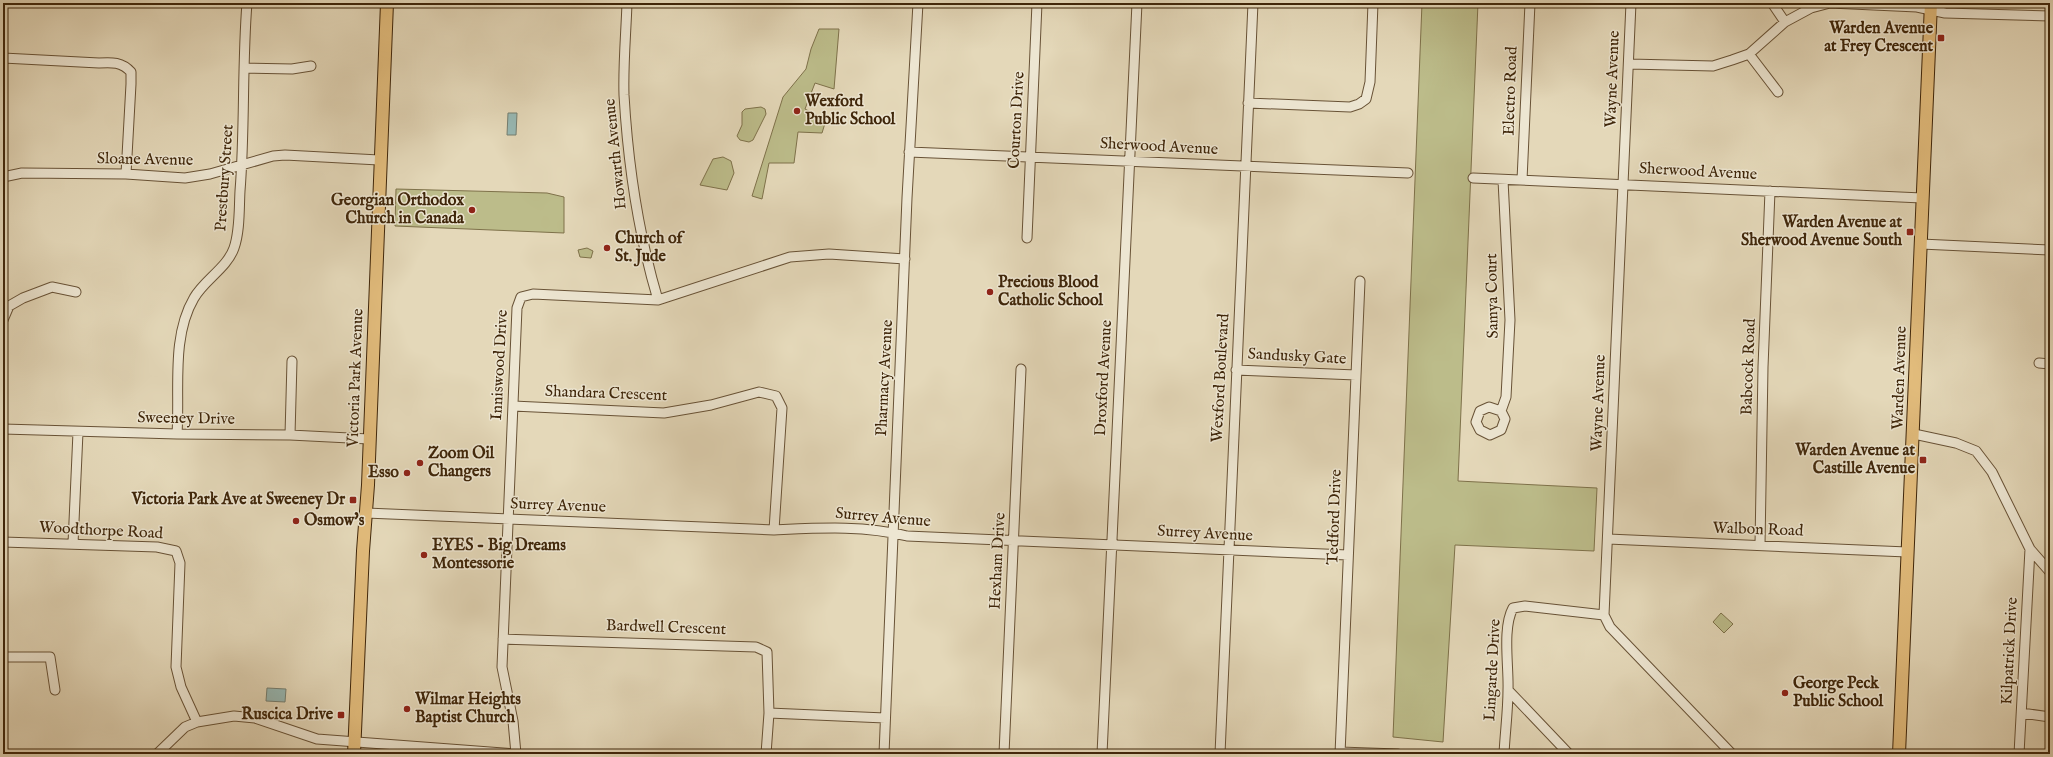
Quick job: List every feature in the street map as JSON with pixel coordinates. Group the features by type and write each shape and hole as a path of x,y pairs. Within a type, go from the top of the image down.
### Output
{"main road":[{"name":"Victoria Park Avenue","path":"354,748 366,513 379,160 387,3"},
{"name":"Warden Avenue","path":"1899,754 1907,552 1914,434 1930,6"}],"street":[{"name":"Prestbury Street","path":"177,434 180,334 184,316 195,296 226,261 234,249 238,231 242,167 247,3"},
{"name":"Howarth Avenue","path":"627,3 624,94 632,173 642,236 650,274 658,300"},
{"name":"Pharmacy Avenue","path":"884,754 910,152 918,3"},
{"name":"Courton Drive","path":"1027,238 1037,3"},
{"name":"Droxford Avenue","path":"1102,754 1137,3"},
{"name":"Wexford Boulevard","path":"1220,754 1253,3"},
{"path":"1248,103 1350,107 1359,104 1366,99 1370,82 1373,3"},
{"name":"Electro Road","path":"1522,180 1530,3"},
{"name":"Wayne Avenue","path":"1604,614 1631,3"},
{"path":"1772,3 1785,22"},
{"path":"1629,64 1713,66 1749,54 1785,22 1811,8 1830,4 1917,7 1930,6 1949,13 2050,16"},
{"path":"1749,54 1778,92"},
{"path":"3,58 99,63 114,62 125,65 131,72 126,174"},
{"path":"245,68 292,69 311,66"},
{"name":"Sherwood Avenue","path":"910,152 1408,173"},
{"name":"Sloane Avenue","path":"3,176 22,173 126,174 185,178 242,167 256,161 285,155 379,160"},
{"name":"Sherwood Avenue","path":"1473,178 1922,198"},
{"name":"Samya Court","path":"1500,411 1506,397 1510,320 1504,180"},
{"name":"Babcock Road","path":"1760,545 1763,367 1770,191"},
{"path":"1921,244 2050,250"},
{"name":"Inniswood Drive","path":"516,754 513,721 502,667 517,308 521,297 533,294 658,300 790,257 829,254 906,259"},
{"name":"Tedford Drive","path":"1340,753 1360,281"},
{"path":"3,320 9,306 23,298 52,287 76,292"},
{"path":"290,435 292,361"},
{"path":"2039,363 2050,364"},
{"name":"Hexham Drive","path":"1004,754 1021,369"},
{"name":"Sandusky Gate","path":"1236,370 1356,375"},
{"name":"Shandara Crescent","path":"513,406 664,413 710,405 759,392 776,396 782,408 774,530"},
{"name":"Sweeney Drive","path":"3,429 78,432 290,435 369,439"},
{"path":"73,544 78,432"},
{"path":"1914,434 1956,442 1976,452 1992,472 2030,549 2050,572"},
{"name":"Surrey Avenue","path":"366,513 774,530 827,527 876,529 907,536 1348,555"},
{"name":"Walbon Road","path":"1608,539 1907,552"},
{"name":"Woodthorpe Road","path":"3,542 157,547 176,551 180,563 176,667 181,687 197,722"},
{"name":"Kilpatrick Drive","path":"2019,754 2030,549"},
{"name":"Lingarde Drive","path":"1504,754 1508,690 1508,626 1510,614 1513,608 1525,606 1604,614"},
{"path":"1604,614 1610,627 1732,754"},
{"name":"Bardwell Crescent","path":"503,639 756,647 767,652 769,713"},
{"path":"3,657 50,657 55,690"},
{"path":"1508,690 1569,754"},
{"path":"766,754 769,713 885,718"},
{"path":"2022,713 2050,717"},
{"path":"157,754 186,727 197,722 234,716 255,718 317,739 354,748 516,754"},
{"path":"1340,753 1398,754"}],"green space":[{"path":"1422,3 1478,3 1458,481 1597,488 1594,551 1455,545 1443,742 1393,737"},
{"path":"819,29 839,29 834,89 815,83 805,109 826,120 822,133 798,132 794,163 769,163 762,199 752,196 783,97 806,69 811,49"},
{"path":"761,107 765,109 766,114 753,140 749,142 740,140 737,136 742,125 742,112 745,109"},
{"path":"723,157 731,161 734,173 727,190 700,185 713,159"},
{"path":"396,189 547,193 564,197 564,233 395,226"},
{"path":"587,248 593,251 591,258 580,257 578,250"},
{"path":"1721,613 1733,624 1724,633 1713,622"}],"water":[{"path":"508,113 517,113 516,135 507,135"},
{"path":"267,688 286,689 285,702 266,701"}],"place":[{"name":"Warden Avenue at Frey Crescent","path":"1941,38"},
{"name":"Wexford Public School","path":"797,111"},
{"name":"Georgian Orthodox Church in Canada","path":"472,210"},
{"name":"Warden Avenue at Sherwood Avenue South","path":"1910,232"},
{"name":"Church of St. Jude","path":"607,248"},
{"name":"Precious Blood Catholic School","path":"990,292"},
{"name":"Warden Avenue at Castille Avenue","path":"1923,460"},
{"name":"Zoom Oil Changers","path":"420,463"},
{"name":"Esso","path":"407,473"},
{"name":"Victoria Park Ave at Sweeney Dr","path":"353,500"},
{"name":"Osmow's","path":"296,521"},
{"name":"EYES - Big Dreams Montessorie","path":"424,555"},
{"name":"George Peck Public School","path":"1785,693"},
{"name":"Wilmar Heights Baptist Church","path":"407,709"},
{"name":"Ruscica Drive","path":"341,715"}]}
